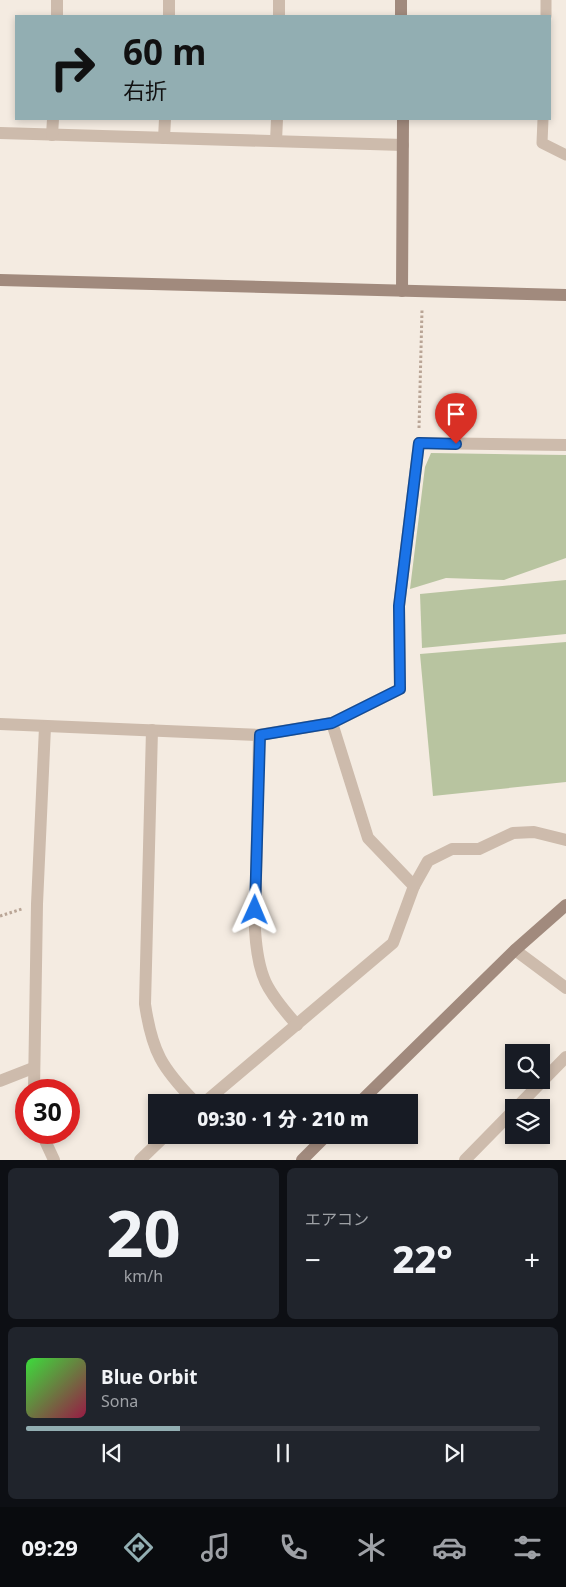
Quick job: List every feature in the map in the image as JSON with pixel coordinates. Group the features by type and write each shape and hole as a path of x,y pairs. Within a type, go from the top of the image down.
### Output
{"street":[{"path":"57,15 58,0"},
{"path":"169,0 169,15"},
{"path":"279,0 279,15"},
{"path":"401,0 402,15"},
{"path":"52,120 52,135"},
{"path":"164,138 165,120"},
{"path":"276,141 277,120"},
{"path":"402,120 402,291"},
{"path":"0,133 403,145"},
{"path":"0,280 566,294"},
{"path":"0,724 260,735 332,723 400,689 399,606 419,443 566,445"},
{"path":"332,723 368,838 414,886"},
{"path":"33,1079 37,904 45,727"},
{"path":"152,730 145,1004 148,1028 158,1056 169,1076 187,1094"},
{"path":"260,735 255,930 257,959 263,981 275,1001 297,1025"},
{"path":"215,1094 393,943 414,886 428,861 452,849 479,849 512,833 534,832 566,840"},
{"path":"368,1094 515,950 566,905"},
{"path":"515,950 566,988"},
{"path":"525,1099 566,1057"},
{"path":"0,1081 32,1068"},
{"path":"465,1160 505,1119"},
{"path":"47,1144 54,1160"},
{"path":"140,1160 157,1144"},
{"path":"302,1160 318,1144"}],"lane":[{"path":"546,0 546,15"},
{"path":"543,120 542,143 566,154"}],"path":[{"path":"419,443 422,310"},
{"path":"0,916 37,904"}],"green space":[{"path":"431,453 566,455 566,558 504,580 446,578 410,589 425,467"},
{"path":"566,580 566,634 422,648 420,594"},
{"path":"566,642 566,782 433,796 420,654"}],"route":[{"path":"255,910 260,735 332,723 400,689 399,606 419,443 456,444"}]}
